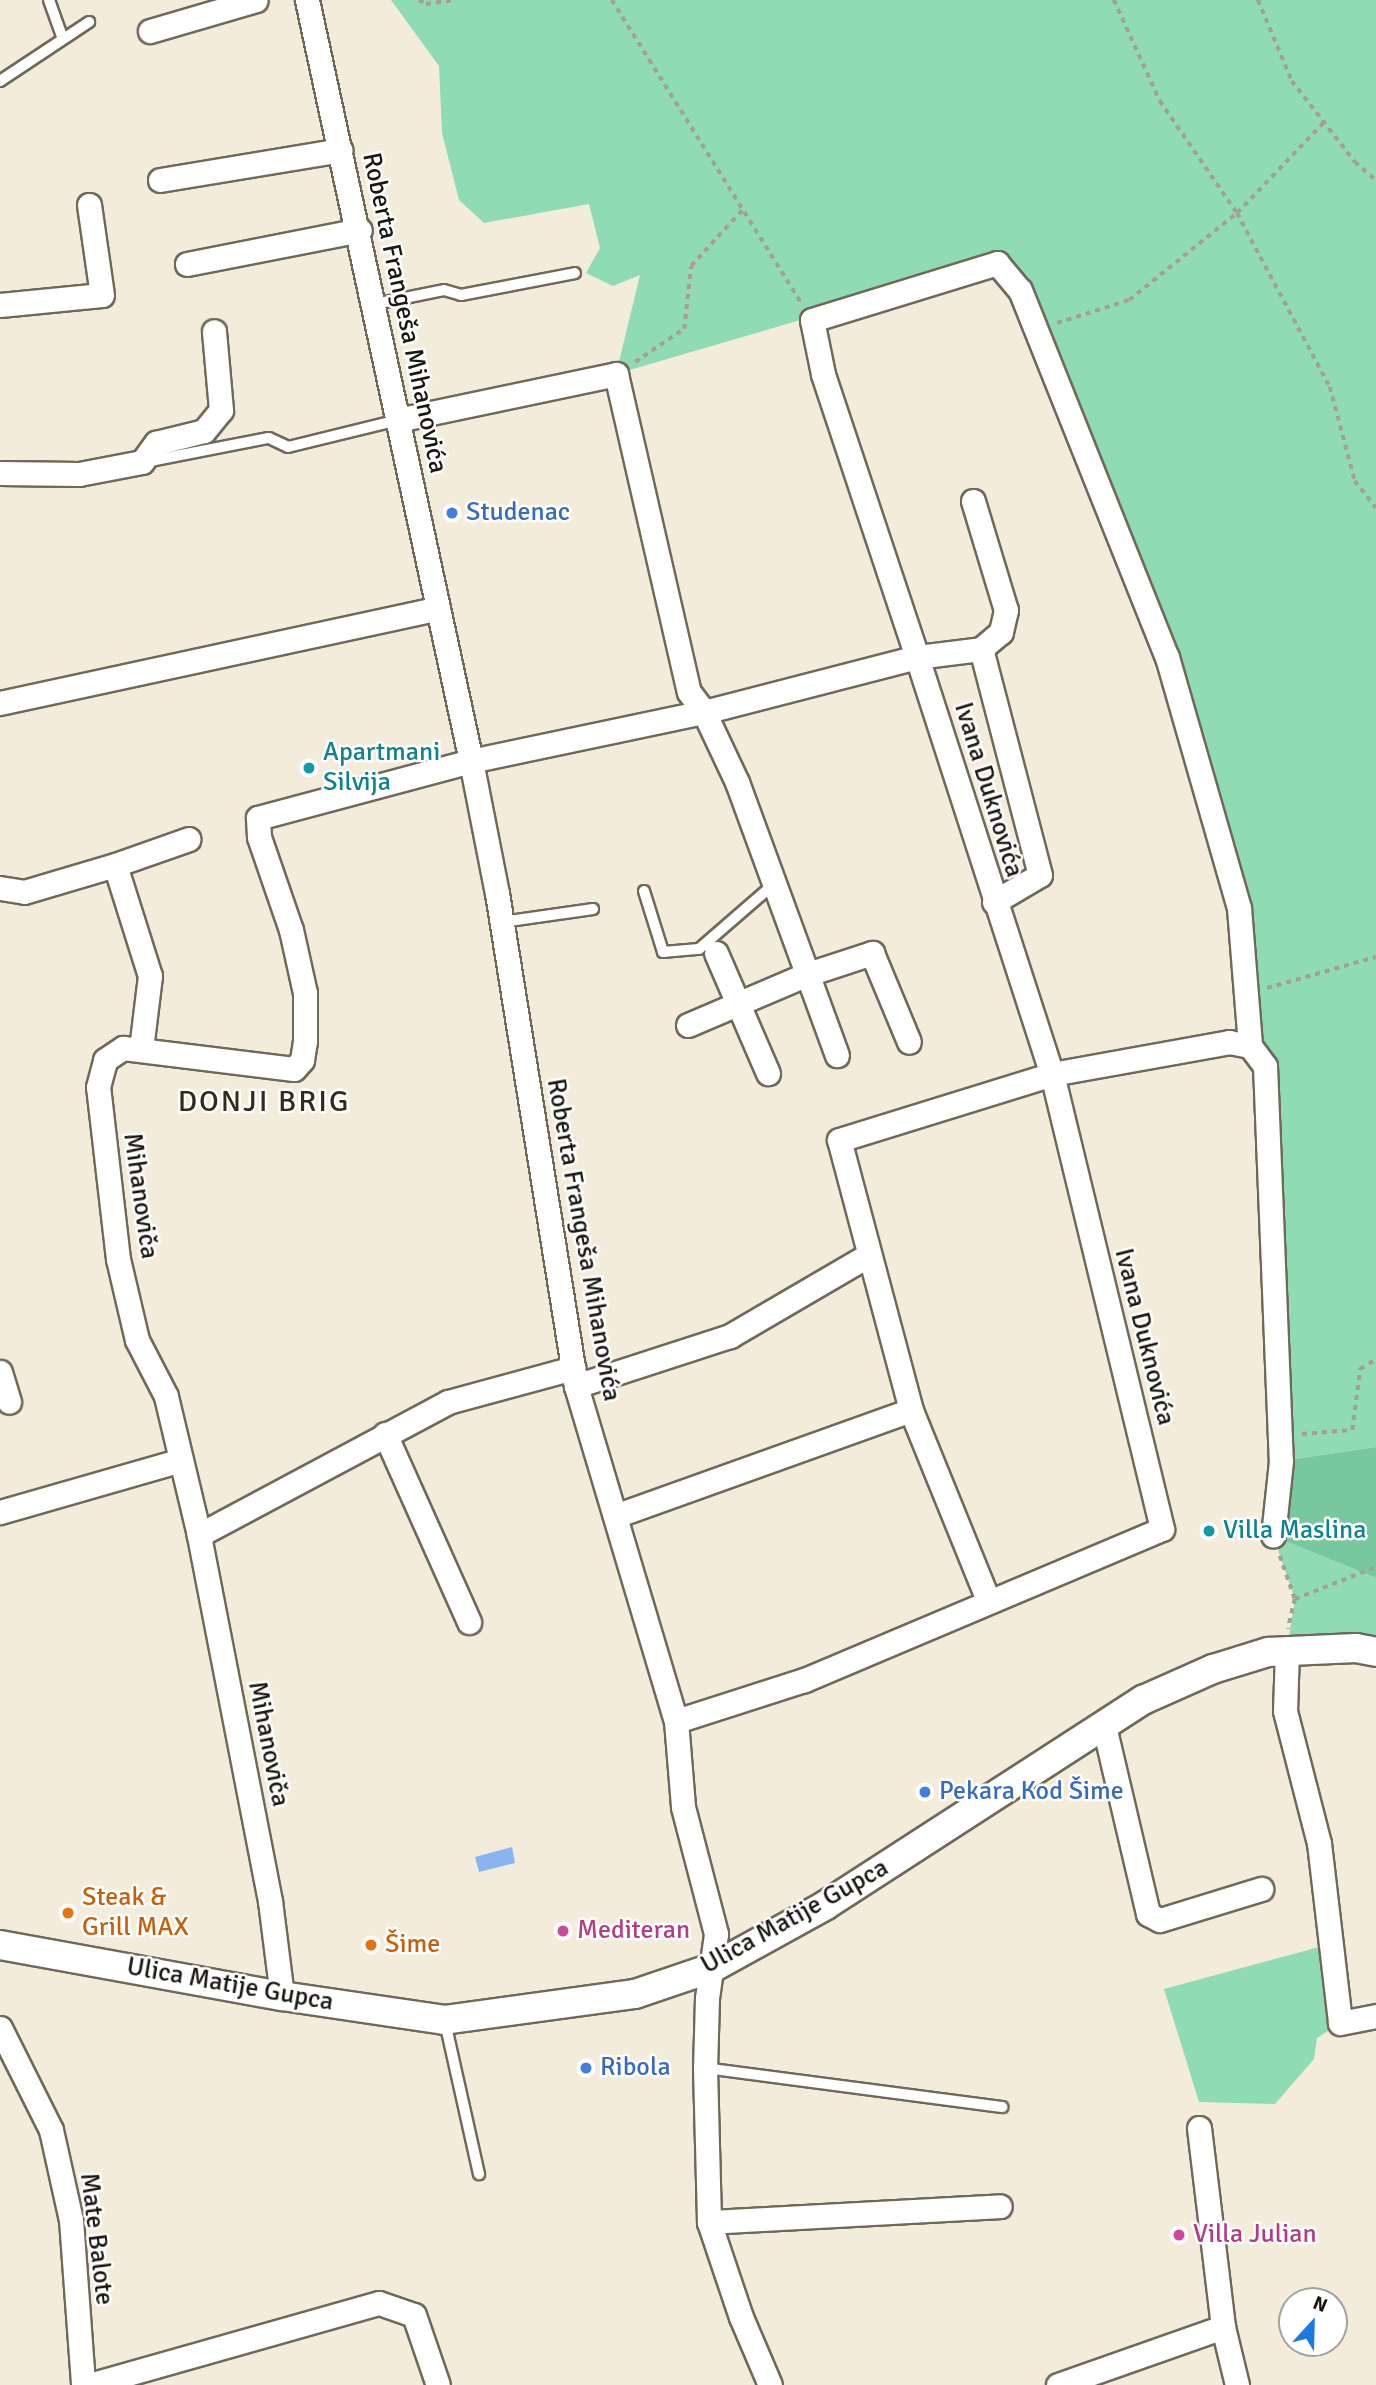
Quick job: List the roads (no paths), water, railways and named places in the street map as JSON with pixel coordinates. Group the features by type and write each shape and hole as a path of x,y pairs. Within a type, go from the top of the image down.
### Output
{"street":[{"path":"150,31 256,0"},
{"name":"Roberta Frangeša Mihanovića","path":"307,0 360,230 471,761 502,922 575,1377 676,1721 683,1807 716,1934 705,2068 709,2222 741,2317 770,2385"},
{"path":"160,180 341,150"},
{"path":"0,305 102,295 89,205"},
{"path":"187,264 360,230"},
{"name":"Ivana Duknovića","path":"676,1721 804,1680 988,1600 1162,1529 1052,1074 823,374 812,320 997,263 1020,290 1167,657 1239,908 1250,1046"},
{"path":"0,473 79,474 142,462 156,443 204,431 221,410 214,331"},
{"path":"398,419 616,374 689,692 704,712 737,782 805,975 837,1055"},
{"path":"471,761 704,712 917,657 981,649 1001,632 1006,610 973,501"},
{"path":"0,703 438,608"},
{"path":"981,649 1040,875 994,902"},
{"name":"Mihanoviča","path":"282,1996 270,1901 200,1535 166,1396 137,1340 121,1273 98,1087 105,1060 123,1048 294,1069 302,1060 305,993 291,930 252,820 471,761"},
{"path":"0,888 24,892 115,865 189,839"},
{"path":"115,865 150,976 141,1049"},
{"path":"716,953 741,1004 768,1073"},
{"path":"688,1025 805,975 872,953 909,1042"},
{"path":"988,1600 911,1410 867,1256 839,1140 1052,1074 1229,1042 1250,1046 1265,1066 1279,1436 1273,1536"},
{"path":"200,1535 448,1402 575,1377 730,1336 867,1256"},
{"path":"0,1371 9,1402"},
{"path":"615,1516 911,1410"},
{"path":"385,1434 469,1622"},
{"path":"0,1513 181,1460"},
{"path":"1287,1649 1285,1711 1319,1843 1340,2023 1376,2016"},
{"name":"Ulica Matije Gupca","path":"0,1945 282,1996 444,2020 635,1994 712,1968 826,1905 1143,1700 1213,1669 1287,1649 1376,1652"},
{"path":"1104,1726 1148,1914 1160,1920 1261,1889"},
{"name":"Mate Balote","path":"0,2028 51,2130 71,2220 83,2385"},
{"path":"1199,2128 1223,2326 1237,2385"},
{"path":"709,2222 1000,2206"},
{"path":"89,2385 379,2303 414,2315 438,2385"},
{"path":"1058,2385 1223,2326"}],"lane":[{"path":"49,0 63,39"},
{"path":"0,80 89,22"},
{"path":"375,304 444,290 461,295 575,273"},
{"path":"142,462 269,438 288,447 398,419"},
{"path":"644,891 663,952 699,948 773,885"},
{"path":"502,922 593,909"},
{"path":"444,2020 479,2174"},
{"path":"705,2068 1002,2107"}],"water":[{"path":"512,1847 515,1863 479,1872 475,1857"}],"place":[{"name":"Studenac","path":"452,513"},
{"name":"Apartmani Silvija","path":"309,768"},
{"name":"Villa Maslina","path":"1209,1531"},
{"name":"Pekara Kod Šime","path":"925,1792"},
{"name":"Steak & Grill MAX","path":"68,1913"},
{"name":"Mediteran","path":"563,1931"},
{"name":"Šime","path":"371,1945"},
{"name":"Ribola","path":"586,2068"},
{"name":"Villa Julian","path":"1179,2235"}],"district":[{"name":"DONJI BRIG","path":"264,1102"}]}
